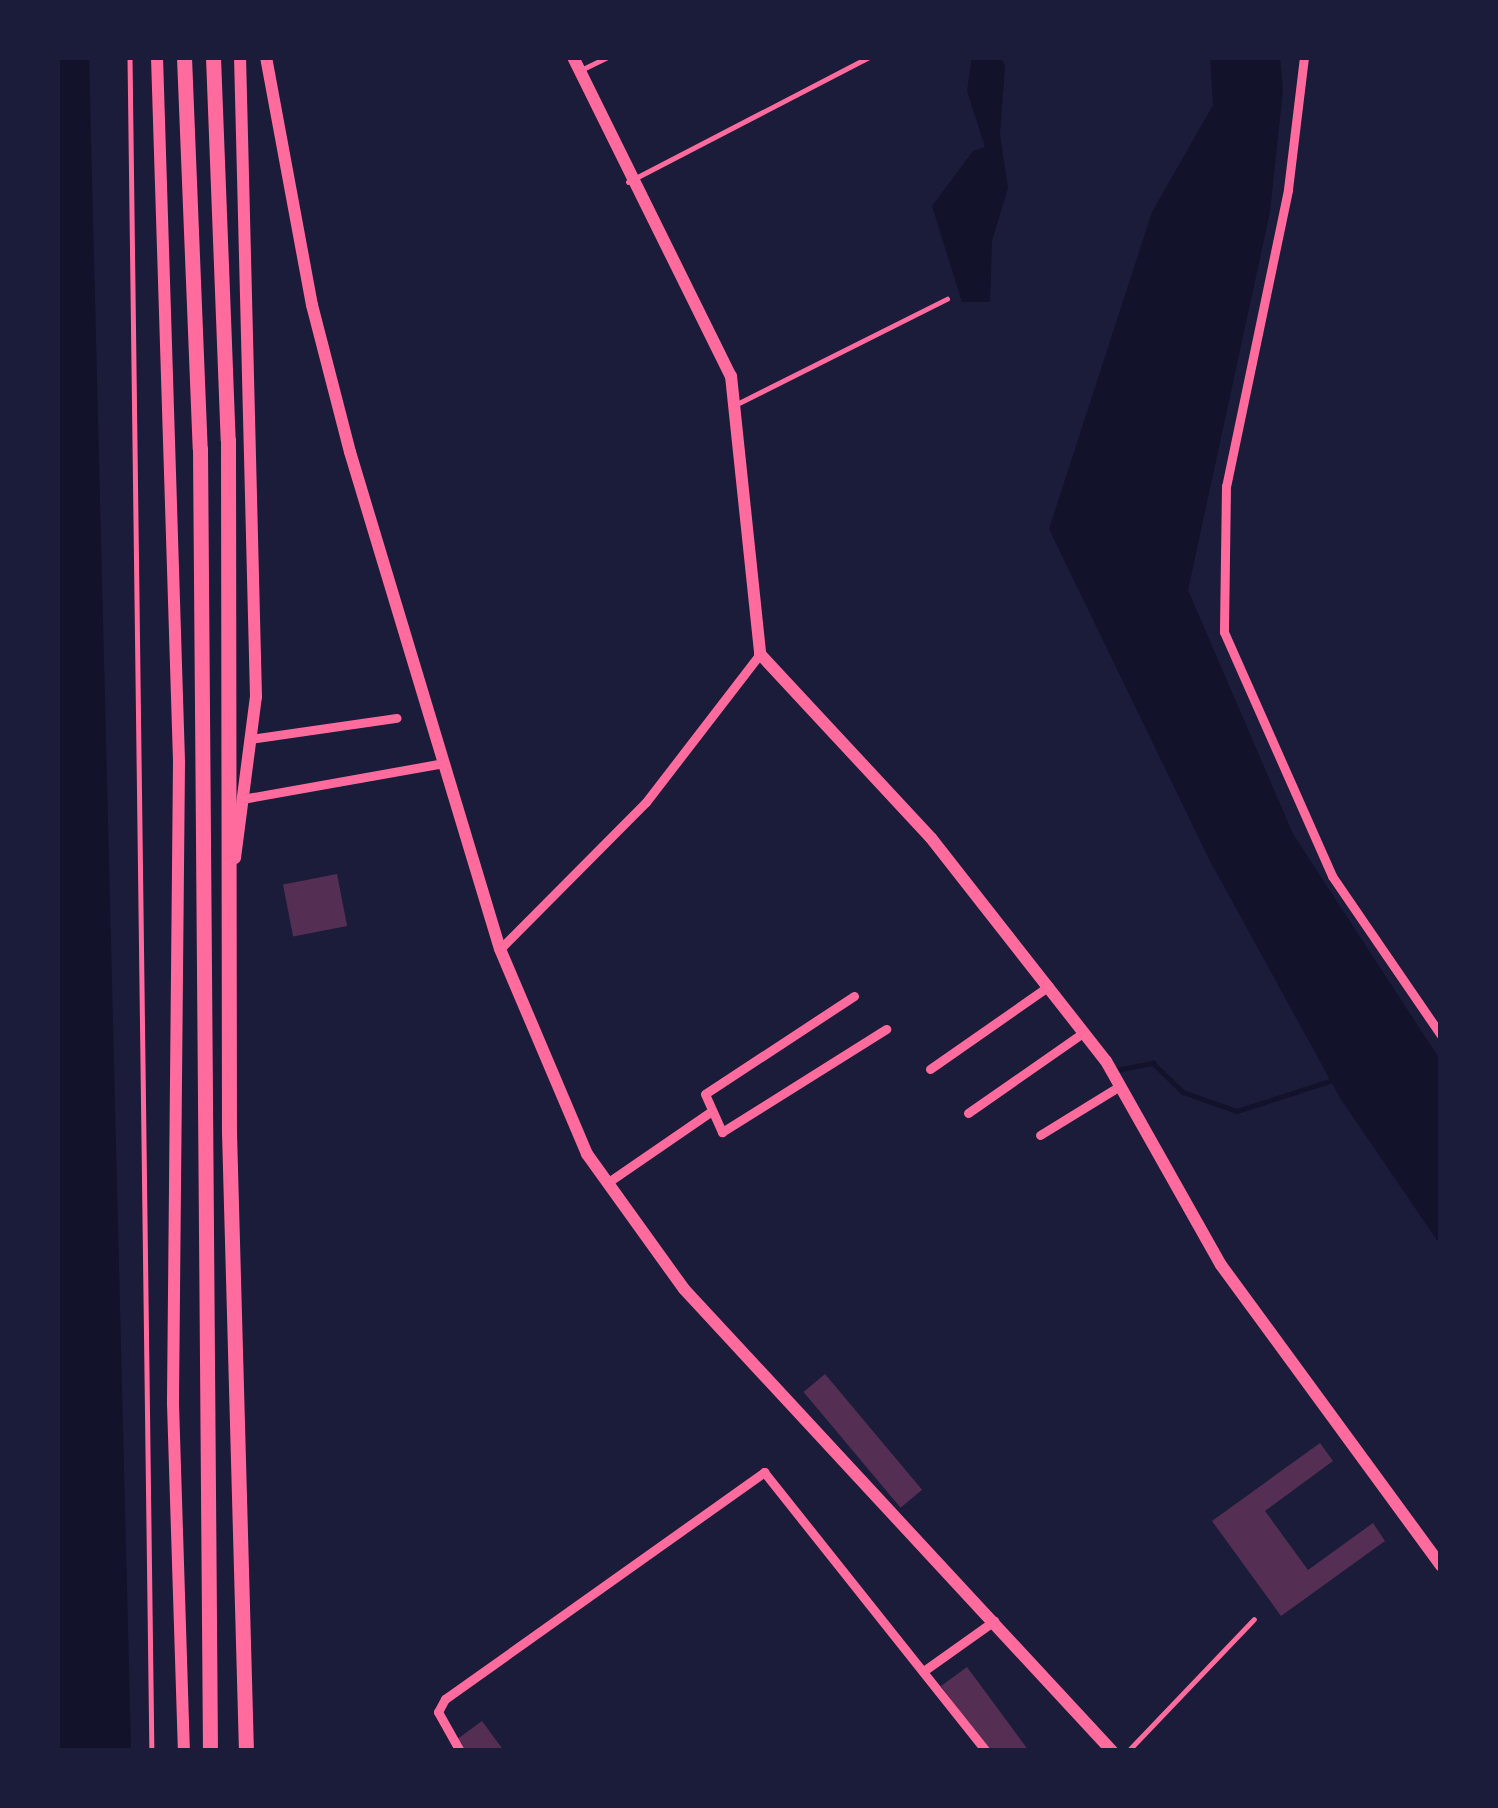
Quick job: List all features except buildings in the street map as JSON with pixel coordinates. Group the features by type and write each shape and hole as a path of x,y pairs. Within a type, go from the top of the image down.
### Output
{"highway":[{"path":"184,57 200,449 210,1751"},
{"path":"214,57 232,620 229,1132 247,1751"}],"street":[{"path":"157,57 179,762 173,1404 184,1751"},
{"path":"231,887 250,740 253,384 240,57"},
{"path":"266,57 317,324 500,949 543,1060 608,1183 684,1289 1112,1751"},
{"path":"1304,57 1288,190 1226,486 1224,632 1332,876 1441,1035"},
{"path":"575,64 628,182 731,376 760,654 931,838 1084,1032 1221,1265 1441,1566"},
{"path":"500,949 646,802 760,654"},
{"path":"250,740 397,718"},
{"path":"242,800 444,763"},
{"path":"930,1069 1048,986"},
{"path":"854,996 705,1094 709,1113 728,1135 886,1029"},
{"path":"968,1113 1084,1032"},
{"path":"1040,1135 1118,1087"},
{"path":"608,1183 709,1113"},
{"path":"460,1751 438,1712 445,1699 764,1472 986,1751"},
{"path":"925,1670 994,1621"}],"lane":[{"path":"130,57 152,1751"},
{"path":"575,64 608,57"},
{"path":"628,182 869,57"},
{"path":"735,404 947,299"},
{"path":"1128,1751 1254,1619"}],"shaded area":[{"path":"57,57 89,57 131,1751 57,1751"},
{"path":"972,57 1001,57 1005,66 1000,134 1008,188 992,241 990,302 962,302 932,206 973,151 985,147 967,91"},
{"path":"1210,57 1280,57 1283,90 1270,212 1188,590 1293,834 1441,1061 1441,1246 1340,1098 1209,859 1049,529 1152,212 1213,105"}],"waterway":[{"path":"1116,1070 1153,1063 1183,1092 1237,1111 1330,1081"}]}
